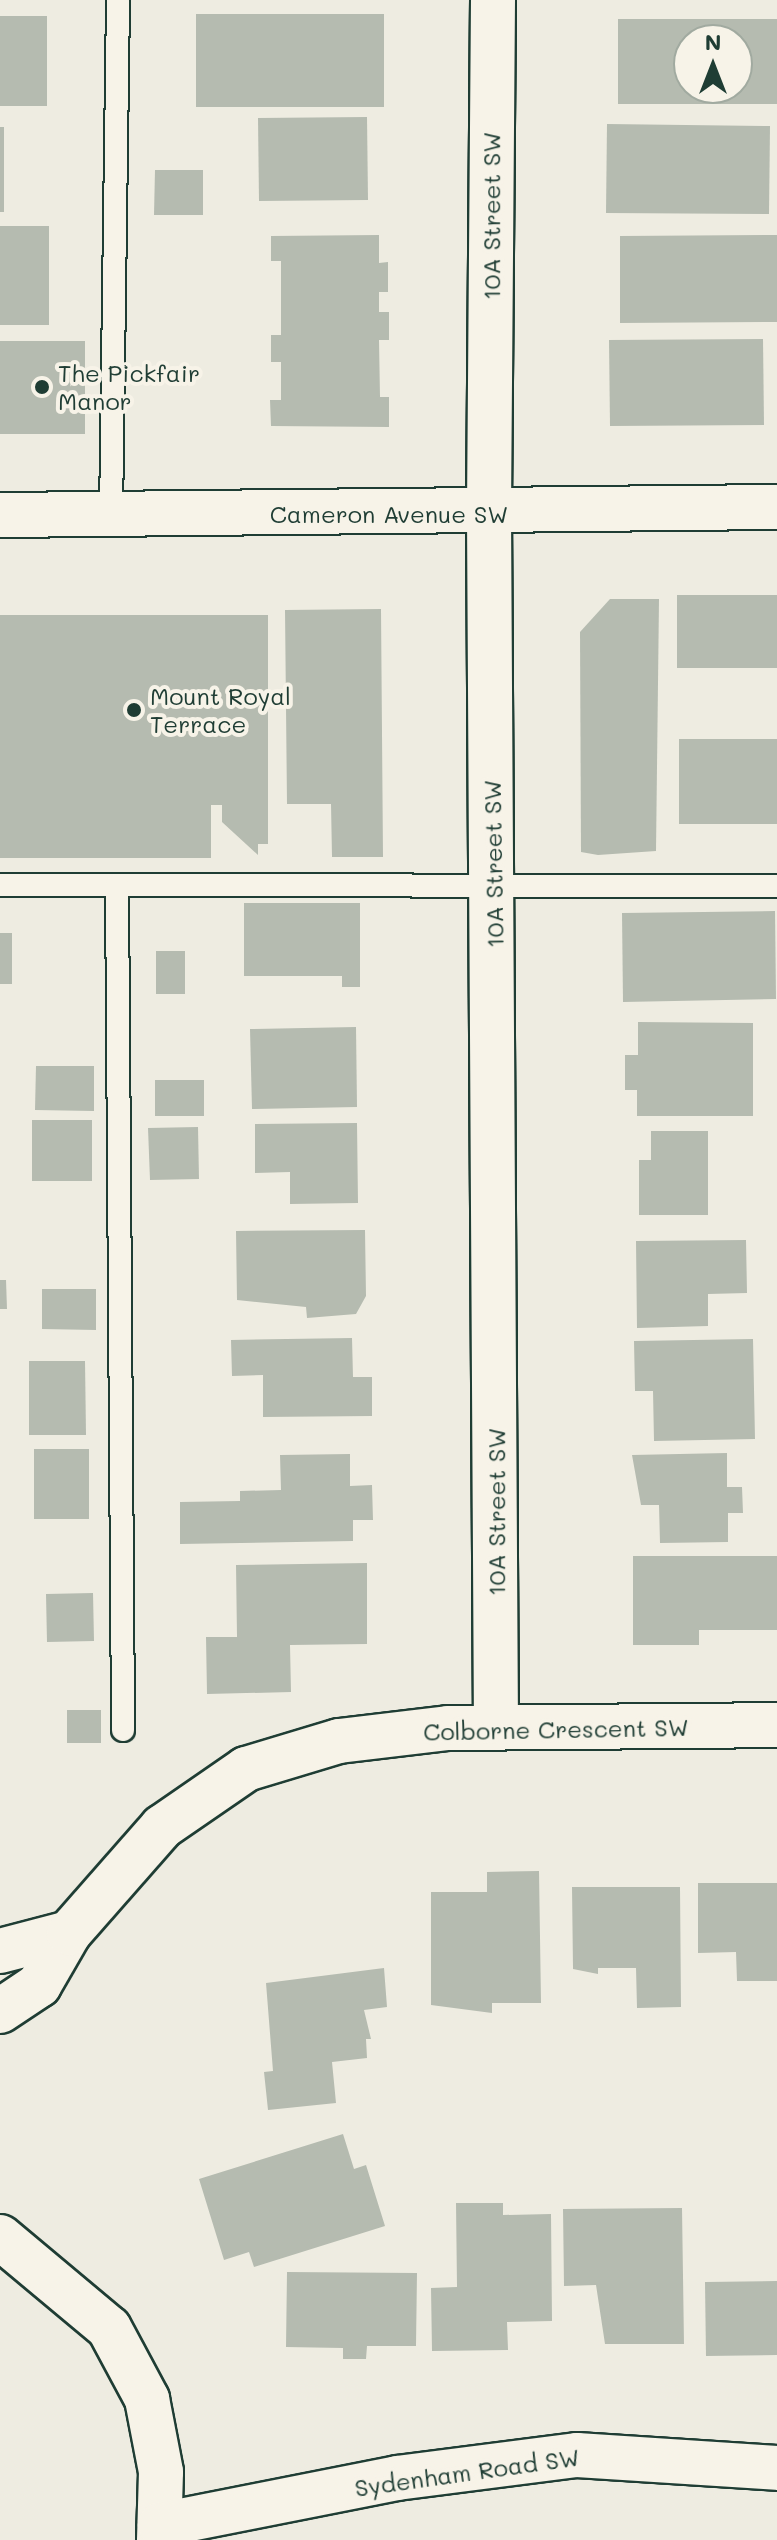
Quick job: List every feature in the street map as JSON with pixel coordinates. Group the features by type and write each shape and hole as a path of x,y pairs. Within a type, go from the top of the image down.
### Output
{"street":[{"name":"10A Street SW","path":"493,0 489,514 494,886 496,1728"},
{"name":"Cameron Avenue SW","path":"0,515 489,514 777,507"},
{"name":"Colborne Crescent SW","path":"0,2011 39,1985 69,1933 162,1827 246,1769 339,1741 496,1728 777,1725"},
{"path":"0,1951 69,1933"},
{"path":"0,2237 109,2328 147,2399 161,2472 160,2533"},
{"name":"Sydenham Road SW","path":"160,2533 397,2478 577,2455 777,2468"}],"lane":[{"path":"111,515 118,0"},
{"path":"0,885 777,886"},
{"path":"117,885 123,1730"}],"building":[{"path":"196,14 384,14 384,107 196,107"},
{"path":"0,16 47,16 47,106 0,106"},
{"path":"618,19 777,19 777,104 753,104 753,24 673,24 673,104 618,104"},
{"path":"367,117 368,200 259,201 258,118"},
{"path":"607,124 770,126 769,214 606,213"},
{"path":"0,127 4,127 4,212 0,212"},
{"path":"155,170 203,170 203,215 154,215"},
{"path":"0,226 49,226 49,325 0,325"},
{"path":"379,235 379,263 388,262 388,292 379,292 379,312 389,312 389,340 379,340 380,397 389,397 389,427 271,426 270,400 281,400 281,362 271,362 271,335 281,335 281,261 271,261 271,236"},
{"path":"777,235 777,322 620,323 620,236"},
{"path":"763,339 764,425 610,426 609,340"},
{"name":"The Pickfair Manor","path":"0,341 85,341 85,434 0,434"},
{"path":"677,595 777,595 777,668 677,668"},
{"path":"610,599 659,599 656,851 598,855 581,852 580,632"},
{"path":"381,609 383,857 332,857 331,804 287,804 285,610"},
{"name":"Mount Royal Terrace","path":"0,615 268,615 268,844 258,844 258,855 222,822 222,805 211,805 211,858 0,858"},
{"path":"679,739 777,739 777,824 679,824"},
{"path":"244,903 360,903 360,987 342,987 342,976 244,976"},
{"path":"775,911 776,999 623,1002 622,913"},
{"path":"0,933 12,933 12,984 0,984"},
{"path":"156,951 185,951 185,994 156,994"},
{"path":"638,1022 753,1023 753,1116 637,1116 637,1090 625,1090 625,1055 638,1055"},
{"path":"356,1027 357,1107 252,1109 250,1029"},
{"path":"36,1066 94,1066 94,1111 35,1110"},
{"path":"155,1080 204,1080 204,1116 155,1116"},
{"path":"32,1120 92,1120 92,1181 32,1181"},
{"path":"357,1123 358,1203 290,1204 290,1172 255,1173 255,1124"},
{"path":"198,1127 199,1179 150,1180 148,1128"},
{"path":"651,1131 708,1131 708,1215 639,1215 639,1160 651,1160"},
{"path":"365,1230 366,1296 356,1314 307,1318 306,1307 237,1300 236,1231"},
{"path":"746,1240 747,1293 708,1294 708,1326 637,1328 636,1241"},
{"path":"0,1280 6,1280 7,1309 0,1309"},
{"path":"42,1289 96,1289 96,1330 42,1329"},
{"path":"352,1338 353,1377 372,1377 372,1416 263,1417 263,1375 232,1376 231,1340"},
{"path":"753,1339 755,1439 654,1441 653,1391 635,1391 634,1341"},
{"path":"29,1361 85,1361 86,1435 29,1435"},
{"path":"34,1449 89,1449 89,1519 34,1519"},
{"path":"727,1453 727,1487 742,1487 743,1513 728,1513 728,1542 660,1543 659,1505 641,1505 632,1455"},
{"path":"350,1454 350,1486 372,1485 373,1520 353,1520 353,1541 180,1544 180,1502 240,1501 240,1491 281,1490 280,1455"},
{"path":"633,1556 777,1556 777,1630 699,1630 699,1645 633,1645"},
{"path":"367,1563 367,1644 290,1645 291,1692 207,1694 206,1637 237,1637 236,1565"},
{"path":"93,1593 94,1641 47,1642 46,1594"},
{"path":"67,1710 101,1710 101,1743 67,1743"},
{"path":"539,1871 541,2003 492,2003 492,2013 431,2005 431,1892 487,1892 487,1872"},
{"path":"698,1883 777,1883 777,1981 737,1981 736,1952 698,1953"},
{"path":"572,1887 680,1887 681,2007 637,2008 636,1968 598,1968 598,1974 573,1969"},
{"path":"384,1968 387,2007 364,2010 371,2039 366,2039 367,2058 332,2062 336,2103 268,2110 264,2072 273,2071 266,1983"},
{"path":"343,2134 354,2169 366,2165 385,2226 254,2267 249,2252 224,2260 199,2179"},
{"path":"456,2203 503,2203 503,2215 551,2214 552,2321 507,2322 508,2350 432,2351 431,2288 457,2287"},
{"path":"682,2208 684,2344 605,2344 596,2285 564,2286 563,2209"},
{"path":"287,2272 417,2273 416,2346 367,2346 366,2359 343,2359 343,2348 286,2347"},
{"path":"777,2281 777,2355 706,2356 705,2282"}],"place":[{"name":"The Pickfair Manor","path":"42,387"},
{"name":"Mount Royal Terrace","path":"134,710"}]}
